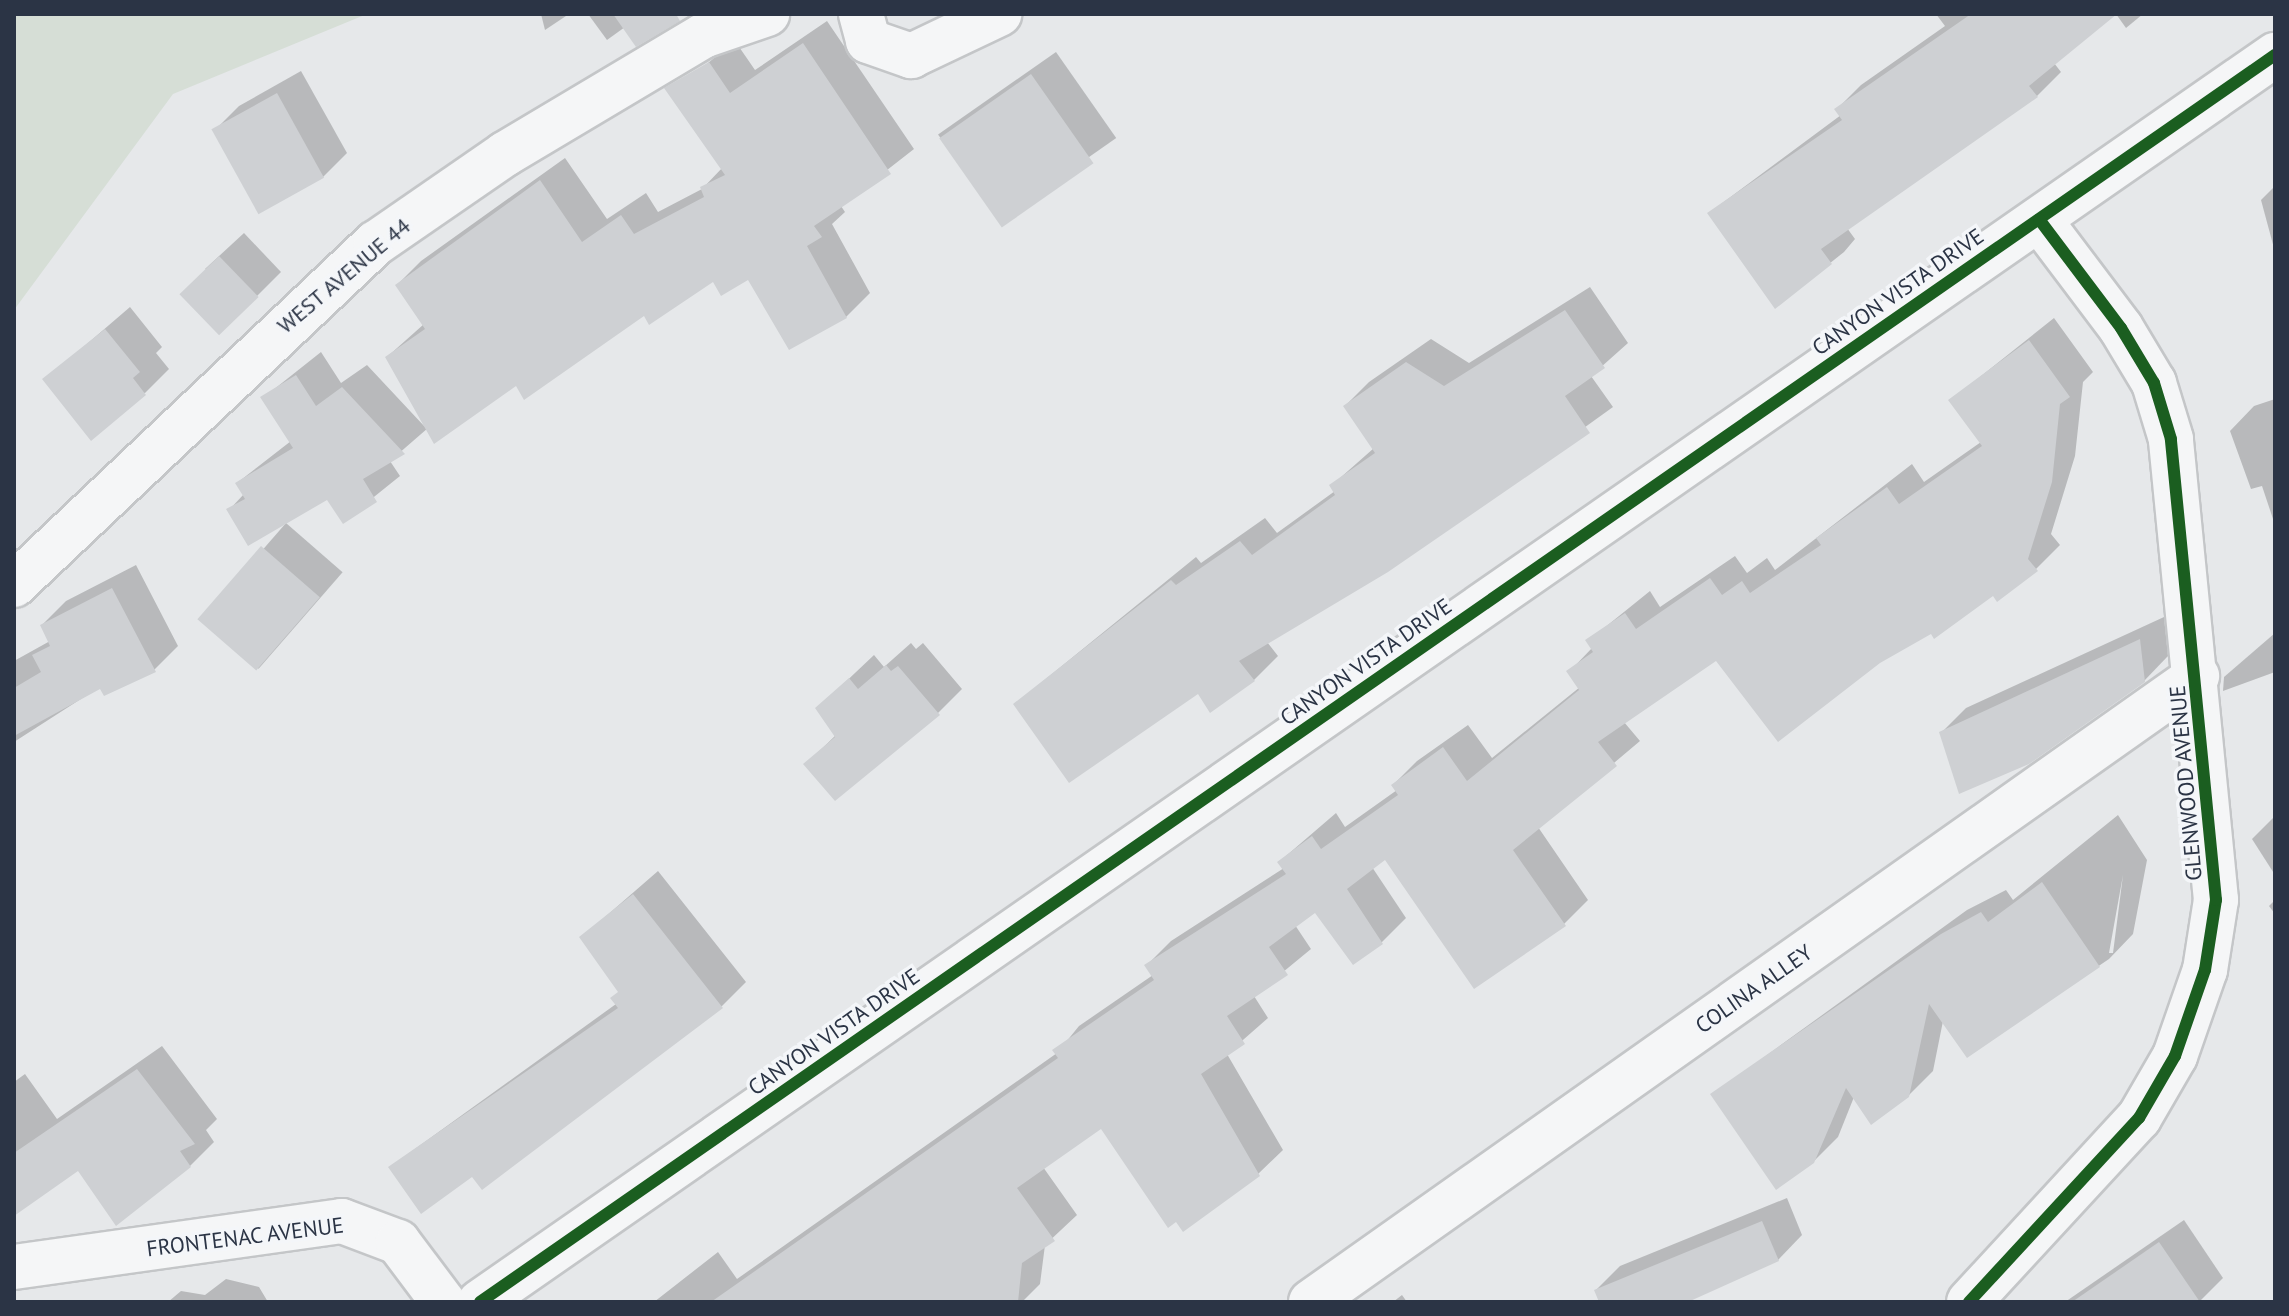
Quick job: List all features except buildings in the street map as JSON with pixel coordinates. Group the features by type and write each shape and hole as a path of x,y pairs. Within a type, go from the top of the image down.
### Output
{"street":[{"name":"WEST AVENUE 44","path":"14,585 376,243 505,154 703,36 767,14"},
{"path":"861,14 868,41 911,56 999,14"},
{"name":"CANYON VISTA DRIVE","path":"480,1302 2275,55"},
{"name":"GLENWOOD AVENUE","path":"1969,1302 2139,1118 2175,1056 2205,970 2216,900 2197,676 2171,439 2154,383 2039,219"},
{"name":"COLINA ALLEY","path":"1311,1302 2197,676"},
{"name":"FRONTENAC AVENUE","path":"14,1267 342,1221 398,1242 443,1302"}],"shaded area":[{"path":"14,14 367,14 173,94 14,310"}],"cycle path":[{"path":"480,1302 2275,55"},
{"path":"1969,1302 2139,1118 2175,1056 2205,970 2216,900 2171,439 2154,383 2121,328 2039,219"}]}
